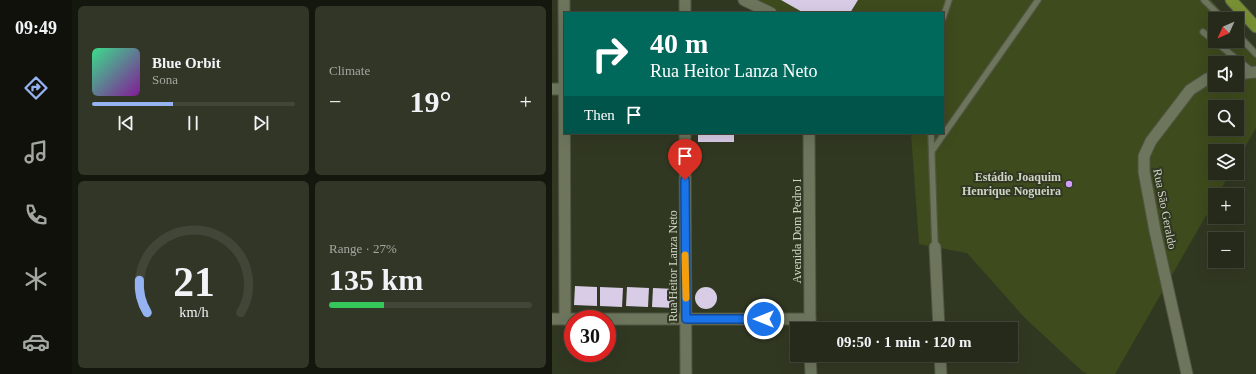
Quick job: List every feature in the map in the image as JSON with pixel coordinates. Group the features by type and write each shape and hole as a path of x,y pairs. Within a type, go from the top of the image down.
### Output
{"highway":[{"path":"1231,0 1256,27"}],"street":[{"path":"552,89 564,89 564,0"},
{"path":"685,0 685,12"},
{"path":"744,0 769,12"},
{"path":"1244,73 1254,72"},
{"name":"Rua São Geraldo","path":"1187,374 1144,172 1144,156 1151,141 1190,90 1208,79"},
{"path":"564,134 565,310"},
{"name":"Rua Heitor Lanza Neto","path":"685,134 686,374"},
{"name":"Avenida Dom Pedro I","path":"809,134 810,322"},
{"path":"935,247 939,322"},
{"path":"552,319 564,319"},
{"path":"616,319 686,319 790,323"},
{"path":"810,362 811,374"},
{"path":"940,362 941,374"}],"lane":[{"path":"944,15 949,0"},
{"path":"944,134 1038,0"},
{"path":"1204,0 1215,12"},
{"path":"1203,32 1254,72"},
{"path":"1244,41 1256,54"},
{"path":"931,134 935,247"},
{"path":"932,151 944,134"}],"green space":[{"name":"Estádio Joaquim Henrique Nogueira","path":"757,0 1211,0 1222,12 1208,12 1208,48 1244,48 1244,37 1256,50 1256,128 1244,149 1244,144 1208,144 1208,180 1226,180 1222,188 1208,188 1208,212 1115,374 1087,374 1082,371 1025,318 967,253 919,244 911,134 944,134 944,12 780,12"}],"building":[{"path":"781,0 858,0 851,12 802,12"},
{"path":"698,134 734,134 734,142 698,142"},
{"path":"575,286 597,287 597,306 574,305"},
{"path":"600,287 623,288 622,307 600,306"},
{"path":"627,287 649,288 648,307 626,306"},
{"path":"706,287 714,290 717,298 714,306 706,309 698,306 695,298 698,290"},
{"path":"653,288 675,289 674,308 652,307"}],"slow traffic":[{"path":"685,255 686,298"}],"place":[{"name":"Estádio Joaquim Henrique Nogueira","path":"1069,184"}],"route":[{"path":"685,180 686,319 764,319"}]}
